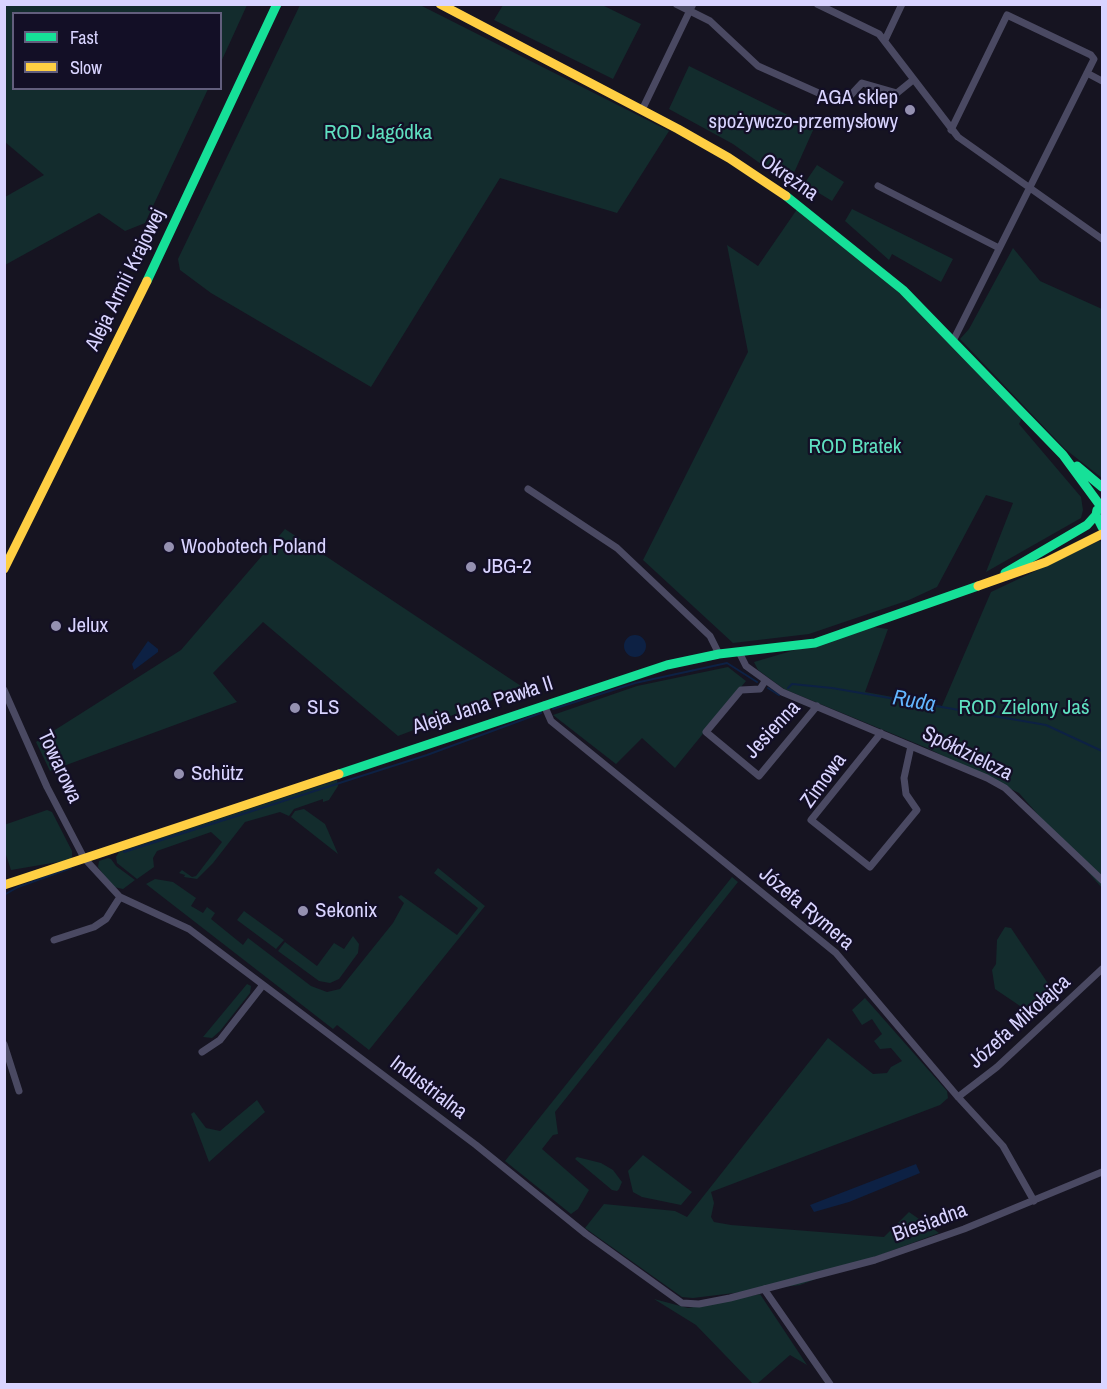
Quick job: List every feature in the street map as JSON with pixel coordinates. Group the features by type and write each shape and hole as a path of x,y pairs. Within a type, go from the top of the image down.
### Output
{"street":[{"name":"Aleja Armii Krajowej","path":"4,569 158,259 277,4"},
{"name":"Okrężna","path":"440,4 729,158 805,209 903,290 1063,455 1101,502"},
{"path":"676,4 691,8 721,30 758,66 832,99 848,98 862,83 897,93 913,80"},
{"path":"817,4 879,34 951,130 966,144 1102,239"},
{"path":"885,40 902,4"},
{"path":"642,110 691,8"},
{"path":"951,130 1007,15 1091,55 1094,59 953,341"},
{"path":"1087,73 1102,81"},
{"path":"878,186 999,248"},
{"name":"Okrężna","path":"1063,455 1102,487"},
{"path":"528,489 617,548 710,636 719,654"},
{"path":"1101,502 1096,515 1102,527"},
{"name":"Aleja Jana Pawła II","path":"980,587 1087,525 1096,515"},
{"name":"Aleja Jana Pawła II","path":"4,885 667,665 719,654 815,643 1046,562 1102,534"},
{"name":"Spółdzielcza","path":"739,652 746,666 782,692 1005,788 1102,880"},
{"name":"Jesienna","path":"765,681 760,690 741,690 706,732 759,776 817,706"},
{"name":"Towarowa","path":"4,690 44,773 47,787 84,858"},
{"name":"Józefa Rymera","path":"544,705 551,721 837,953 958,1097 1003,1146 1034,1201"},
{"name":"Zimowa","path":"881,733 811,820 870,867 917,810 906,794 904,778 911,746"},
{"name":"Industrialna","path":"84,858 120,897 189,928 476,1145 586,1234 666,1293 682,1303 699,1304 764,1289"},
{"path":"54,940 94,927 105,919 120,897"},
{"name":"Józefa Mikołajca","path":"958,1097 997,1067 1102,969"},
{"path":"202,1052 220,1040 263,985"},
{"path":"4,1044 19,1091"},
{"name":"Biesiadna","path":"764,1289 875,1260 1034,1201 1102,1172"},
{"path":"764,1289 778,1314 830,1384"}],"green space":[{"path":"5,4 247,5 222,60 222,12 12,12 12,90 208,90 145,223 125,231 99,213 5,265 5,197 44,175 5,142"},
{"path":"600,4 641,24 613,79 494,20 503,5"},
{"name":"ROD Jagódka","path":"300,5 420,5 669,131 617,213 500,178 371,387 211,293 180,270 178,259"},
{"path":"689,66 814,128 789,184 733,144 669,109"},
{"path":"817,165 844,182 832,201 804,184"},
{"name":"ROD Bratek","path":"800,205 903,290 1024,414 1019,424 1081,497 1083,510 1081,518 986,572 1013,503 986,495 937,587 909,600 809,634 733,643 643,560 748,352 727,245 758,266"},
{"path":"852,209 953,259 941,282 892,254 889,260 845,221"},
{"path":"1013,248 1040,281 1102,309 1102,478 1065,449 960,339 969,329"},
{"path":"285,529 524,688 398,736 263,622 213,673 237,702 50,771 36,742 181,650"},
{"name":"ROD Zielony Jaś","path":"1099,541 1102,542 1102,888 1019,793 927,748 784,689 758,670 754,662 873,627 888,629 865,692 942,706 991,592"},
{"path":"728,667 746,681 675,768 642,738 616,764 553,715 637,686"},
{"path":"337,780 338,786 329,800 323,802 323,799 294,809 289,816 280,812 245,822 213,863 197,879 184,877 185,875 179,873 182,870 192,877 196,876 222,842 211,832 157,851 153,858 154,867 137,879 117,863 116,857 119,852"},
{"path":"304,809 325,824 338,854 291,817 295,811"},
{"path":"47,810 52,812 72,851 72,857 70,860 11,870 5,852 4,825"},
{"path":"108,858 135,880 123,889 114,887 102,876 98,867 99,861"},
{"path":"438,868 485,906 369,1050 337,1025 333,1029 146,884 155,879 173,882 196,898 191,906 203,913 207,907 215,913 211,919 243,945 248,938 311,986 327,992 340,989 393,923 404,903 398,897 401,895 457,935 478,908 434,873"},
{"path":"732,877 738,882 555,1112 558,1134 553,1135 542,1149 589,1190 578,1209 571,1214 505,1161"},
{"path":"244,911 284,940 276,949 237,920"},
{"path":"1005,927 1011,928 1049,985 1051,994 1044,1009 1023,1008 995,989 992,970 996,964 997,940"},
{"path":"353,936 359,944 358,953 339,979 330,983 319,981 278,951 285,942 317,966 334,943 344,949"},
{"path":"247,984 251,986 250,993 220,1031 212,1038 203,1037"},
{"path":"865,998 947,1091 948,1098 940,1105 711,1192 714,1203 711,1217 714,1222 731,1225 884,1237 909,1212 939,1233 800,1285 693,1298 682,1297 585,1228 604,1204 675,1211 687,1217 828,1038 873,1074 887,1073 891,1067 902,1061 891,1048 880,1049 874,1041 882,1034 872,1019 862,1025 852,1010"},
{"path":"257,1100 265,1112 209,1162 191,1114 194,1112 206,1128 220,1131"},
{"path":"643,1155 692,1192 681,1205 642,1197 633,1192 628,1171"},
{"path":"577,1157 601,1163 613,1170 622,1182 619,1189 612,1190 575,1159"},
{"path":"760,1294 807,1365 790,1355 757,1384 753,1384 696,1325 654,1299 688,1308"}],"water":[{"path":"635,635 643,638 646,646 643,654 635,657 627,654 624,646 627,638"},
{"path":"148,641 158,649 158,652 134,670 132,664"},
{"path":"916,1164 920,1173 849,1202 814,1212 810,1205"}],"waterway":[{"path":"553,709 635,683 727,663 757,682"},
{"name":"Ruda","path":"788,688 792,684 832,688 1046,725 1102,751"},
{"path":"768,688 779,695"},
{"path":"124,852 427,755 541,713"},
{"path":"4,895 18,887 71,868"}],"traffic: fast":[{"path":"147,281 277,4"},
{"path":"786,196 903,290 1063,455 1099,504"},
{"path":"1077,466 1102,487"},
{"path":"1097,510 1096,515 1102,527"},
{"path":"1005,573 1087,525 1096,515"},
{"path":"339,774 667,665 719,654 815,643 978,586"}],"traffic: slow":[{"path":"440,4 678,129 729,158 786,196"},
{"path":"4,569 147,281"},
{"path":"978,586 1046,562 1102,534"},
{"path":"4,885 339,774"}],"place":[{"name":"AGA sklep spożywczo-przemysłowy","path":"910,110"},
{"name":"Woobotech Poland","path":"169,547"},
{"name":"JBG-2","path":"471,567"},
{"name":"Jelux","path":"56,626"},
{"name":"SLS","path":"295,708"},
{"name":"Schütz","path":"179,774"},
{"name":"Sekonix","path":"303,911"}]}
